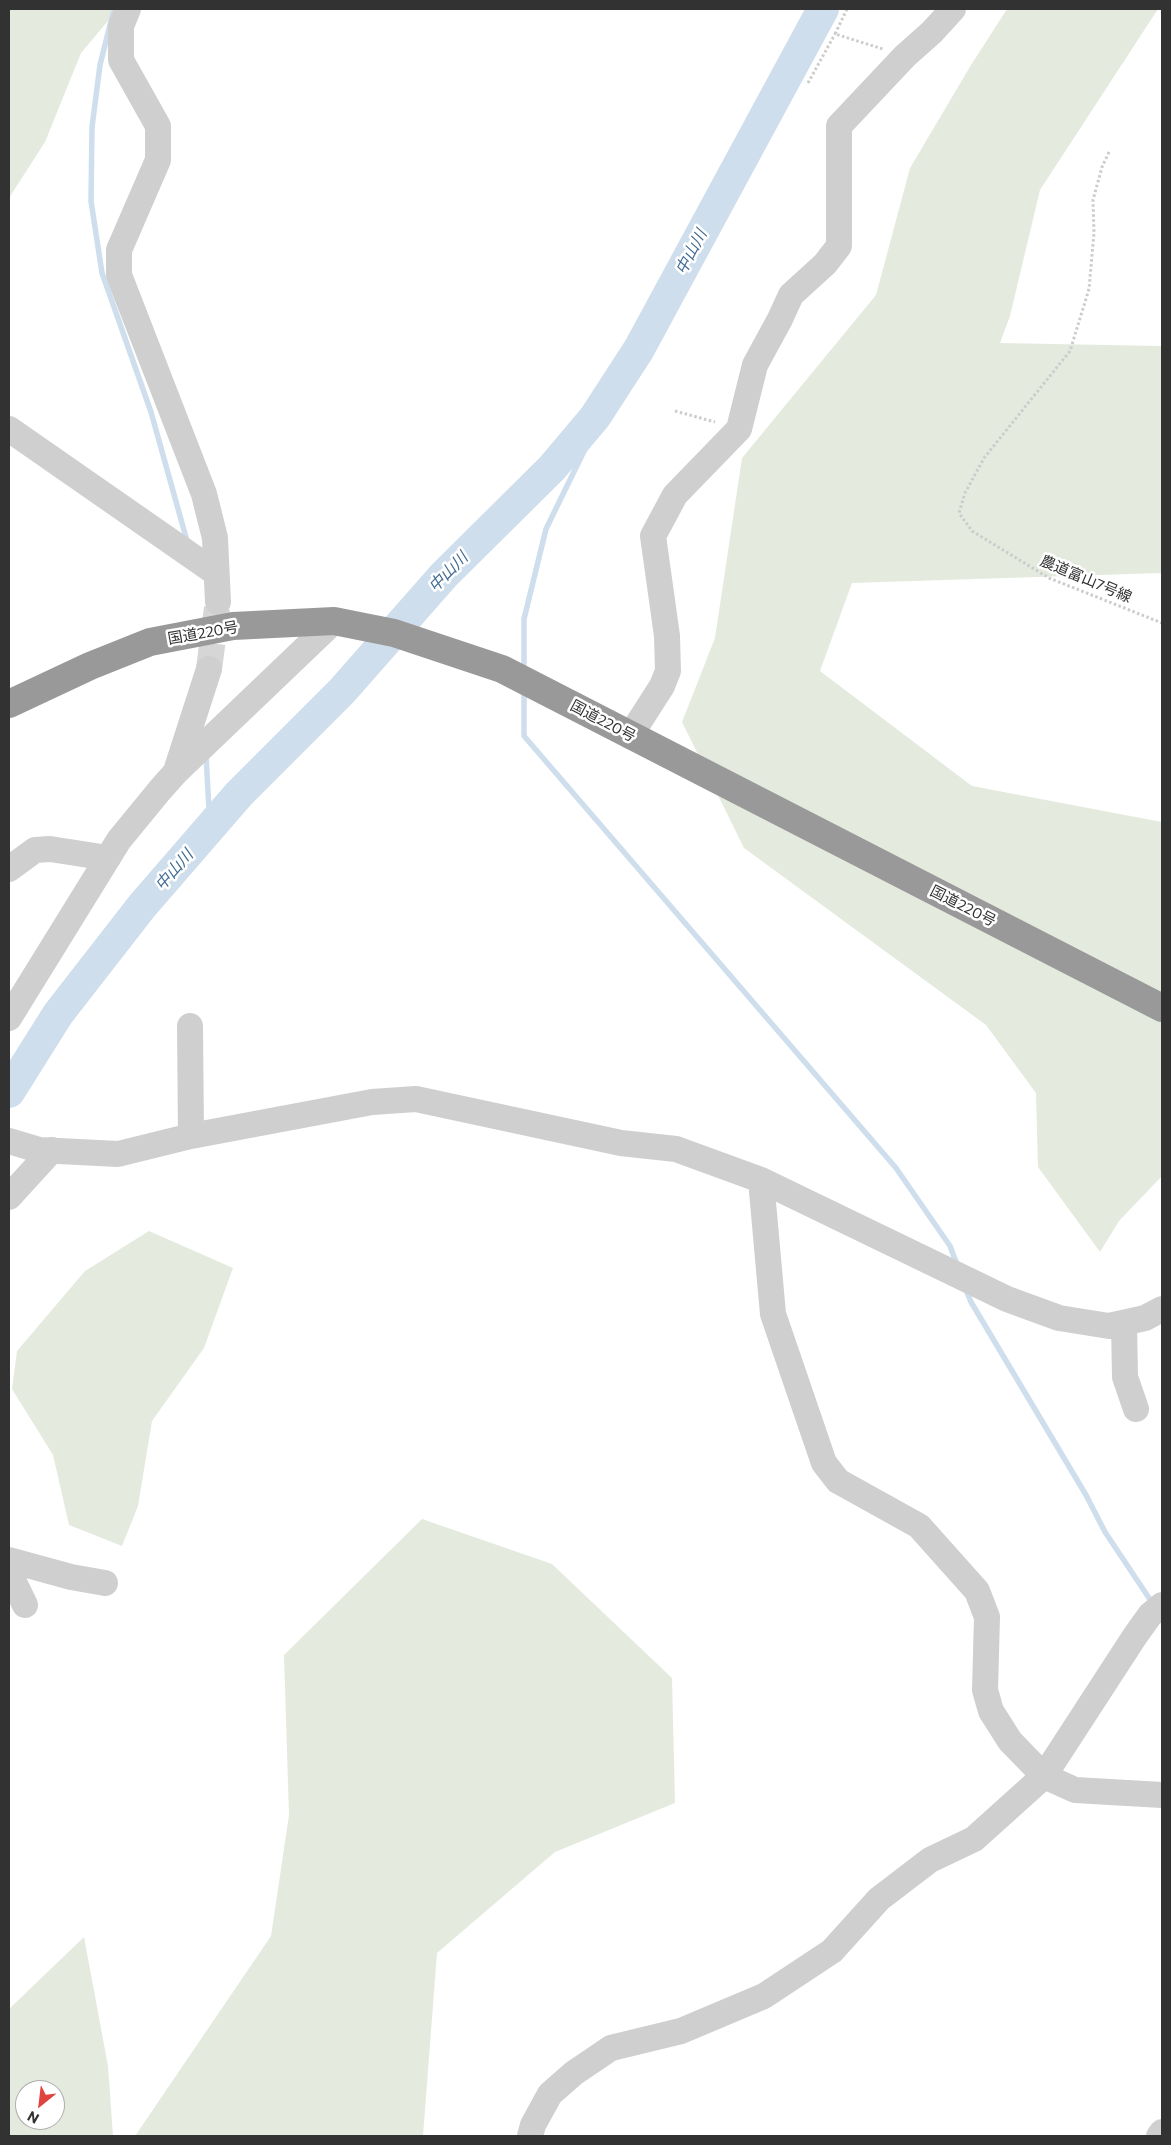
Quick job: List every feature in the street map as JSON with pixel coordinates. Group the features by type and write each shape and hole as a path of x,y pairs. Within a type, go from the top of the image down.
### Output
{"highway":[{"name":"国道220号","path":"9,704 90,666 150,642 233,626 334,621 394,633 502,669 1162,1008"}],"street":[{"path":"128,9 121,26 121,60 158,126 158,160 119,250 119,275 204,494 215,538 218,602"},
{"path":"630,736 662,686 668,671 668,636 653,536 675,495 739,429 755,365 791,295 825,264 839,246 839,126 905,56 932,32 953,9"},
{"path":"9,429 216,573"},
{"path":"9,1018 119,840 176,772 334,621"},
{"path":"176,772 209,669"},
{"path":"9,869 15,862 35,850 50,849 108,858"},
{"path":"190,1026 191,1136"},
{"path":"17,1144 39,1150 118,1154 191,1136 372,1102 416,1099 621,1143 676,1150 761,1180 1007,1299 1059,1318 1124,1328 1162,1327"},
{"path":"9,1197 52,1150"},
{"path":"761,1180 773,1314 824,1463 838,1481 919,1526 977,1591 987,1617 985,1690 990,1711 1010,1741 1044,1776 1075,1790 1162,1795"},
{"path":"1124,1328 1162,1309"},
{"path":"1124,1328 1125,1377 1136,1409"},
{"path":"9,1560 71,1577 105,1583"},
{"path":"9,1572 25,1605"},
{"path":"530,2136 533,2125 550,2094 574,2073 611,2048 681,2031 764,1996 832,1951 879,1899 930,1860 974,1840 1044,1776 1135,1636 1150,1615 1162,1605"},
{"path":"1159,2136 1162,2132"}],"path":[{"path":"808,83 847,9"},
{"path":"835,34 905,56"},
{"name":"農道富山7号線","path":"1110,152 1102,167 1093,200 1094,233 1090,289 1070,351 984,458 965,492 959,513 972,531 1049,578 1162,623"},
{"path":"675,412 739,429"}],"shaded area":[{"path":"9,9 118,9 81,53 45,142 9,198"},
{"path":"1007,9 1158,9 1040,190 1010,316 1000,343 1162,346 1162,573 852,583 820,671 972,786 1162,822 1162,1176 1119,1221 1100,1252 1038,1167 1036,1093 986,1025 744,848 682,722 715,638 742,458 876,295 910,168 971,65"},
{"path":"149,1231 233,1268 204,1348 152,1421 138,1506 122,1546 69,1525 53,1455 12,1389 17,1351 85,1271"},
{"path":"422,1519 552,1564 672,1678 675,1803 555,1852 437,1953 423,2136 135,2136 271,1936 289,1815 284,1655"},
{"path":"84,1937 108,2066 113,2136 9,2136 9,2009"}],"waterway":[{"path":"114,9 100,65 92,127 91,201 102,273 151,412 187,541"},
{"name":"中山川","path":"9,1092 58,1014 142,906 239,794 342,691 444,575 552,468 595,417 639,349 823,9"},
{"path":"524,671 524,619 546,529 588,443 595,417"},
{"path":"201,652 201,666"},
{"path":"524,690 524,736 896,1168 950,1246 958,1267"},
{"path":"206,755 210,828"},
{"path":"966,1290 971,1302 1086,1495 1105,1532 1153,1604"}],"tunnel":[{"path":"209,669 217,608"}]}
